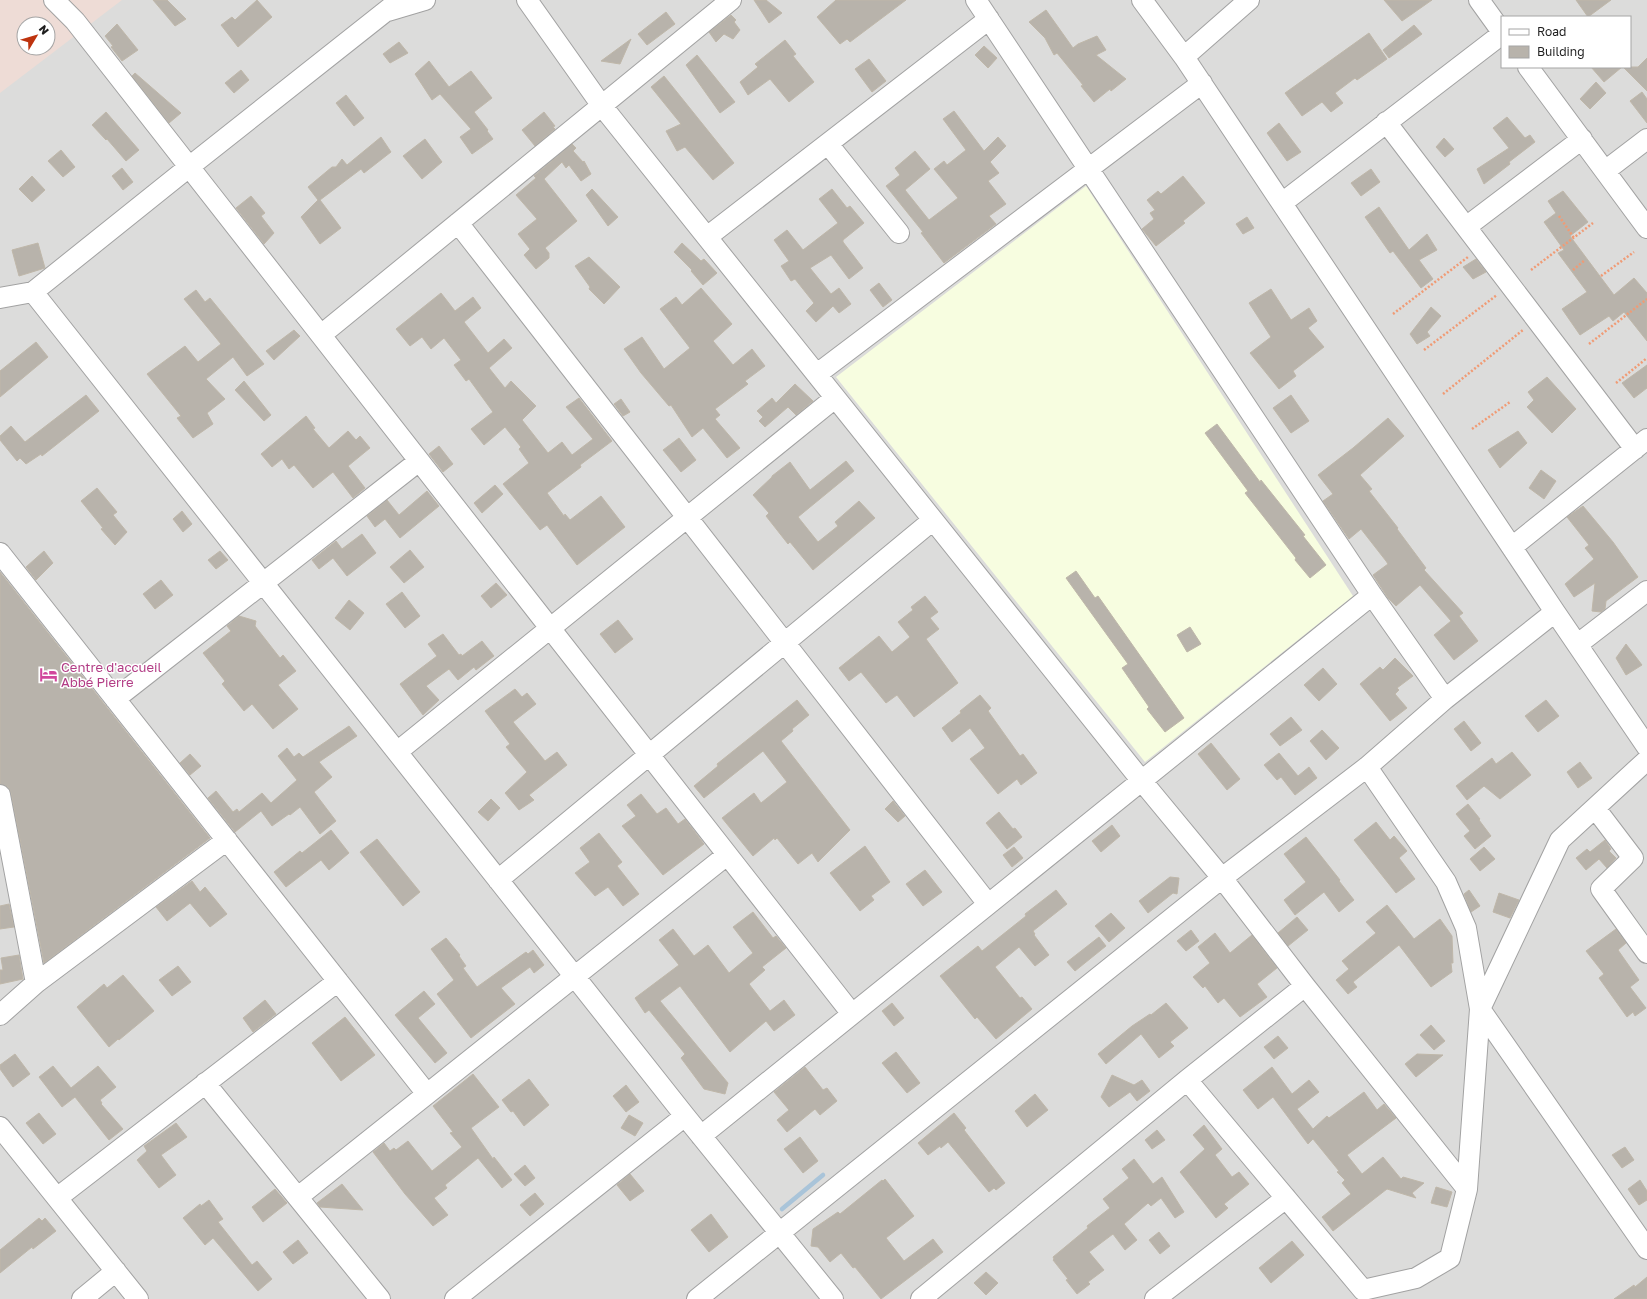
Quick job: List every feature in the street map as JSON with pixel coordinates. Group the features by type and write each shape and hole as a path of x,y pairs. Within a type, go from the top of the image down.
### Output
{"street":[{"path":"54,0 75,21 852,1014"},
{"path":"0,298 33,292 394,5 425,0"},
{"path":"321,335 731,0"},
{"path":"976,0 1372,595 1445,699"},
{"path":"1142,0 1202,83 1555,612 1647,747"},
{"path":"1184,57 1249,0"},
{"path":"1479,0 1501,32"},
{"path":"524,2 602,106 1141,780 1222,878 1305,986 1467,1188"},
{"path":"707,237 989,19"},
{"path":"1282,203 1501,34"},
{"path":"1529,68 1647,228"},
{"path":"817,374 1202,83"},
{"path":"1386,122 1536,319 1641,444 1512,547"},
{"path":"1466,227 1582,139"},
{"path":"1605,171 1647,139"},
{"path":"828,144 899,233"},
{"path":"458,223 988,904"},
{"path":"33,292 574,977 833,1299"},
{"path":"397,752 835,398"},
{"path":"115,699 419,460"},
{"path":"498,880 933,520"},
{"path":"0,553 427,1094"},
{"path":"1578,644 1647,591"},
{"path":"701,1136 1372,595"},
{"path":"697,1299 1222,878 1367,767 1445,699 1555,612"},
{"path":"1480,1009 1560,840 1647,760"},
{"path":"1187,1080 1363,1290 1416,1278 1450,1258 1467,1188 1480,1009 1466,928 1446,882 1367,767"},
{"path":"0,794 36,983"},
{"path":"1595,808 1633,858 1601,889 1647,953"},
{"path":"0,1015 36,983 227,840"},
{"path":"298,1198 727,855"},
{"path":"57,1198 338,981"},
{"path":"921,1299 1187,1080 1305,986"},
{"path":"1480,1009 1647,1250"},
{"path":"205,1083 380,1299"},
{"path":"455,1299 685,1116"},
{"path":"0,1127 138,1299"},
{"path":"1155,1299 1286,1198"},
{"path":"82,1299 116,1272"}],"path":[{"path":"1559,216 1574,238"},
{"path":"1531,270 1593,223"},
{"path":"1393,314 1481,247"},
{"path":"1601,276 1634,252"},
{"path":"1572,270 1585,260"},
{"path":"1424,350 1510,284"},
{"path":"1589,344 1647,299"},
{"path":"1443,394 1536,319"},
{"path":"1616,383 1647,358"},
{"path":"1472,429 1510,402"}],"shaded area":[{"path":"0,0 1647,0 1647,1299 0,1299"},
{"path":"0,0 122,0 56,50 56,16 16,16 16,56 49,56 0,93"},
{"path":"1086,186 1353,596 1145,762 836,377"}],"building":[{"path":"153,0 167,0 186,19 175,26"},
{"path":"257,0 272,17 238,47 221,25 232,17 235,20"},
{"path":"754,0 766,0 782,13 769,23"},
{"path":"836,0 906,0 850,42 847,39 840,44 817,17"},
{"path":"1384,0 1432,0 1402,21"},
{"path":"1576,0 1611,0 1589,16 1587,16"},
{"path":"1046,10 1073,48 1078,44 1097,36 1106,50 1096,55 1126,79 1111,91 1110,89 1094,102 1081,86 1083,85 1057,53 1054,55 1045,38 1029,22"},
{"path":"666,12 675,24 647,45 638,34"},
{"path":"731,15 736,20 734,22 740,30 733,39 724,34 716,42 709,32"},
{"path":"117,24 138,50 122,61 111,47 113,46 105,36"},
{"path":"1414,25 1422,34 1389,58 1383,50"},
{"path":"1369,33 1387,59 1357,80 1355,78 1335,93 1343,103 1331,112 1322,102 1302,116 1285,93"},
{"path":"631,39 620,64 601,61"},
{"path":"785,40 796,54 793,56 814,82 789,102 770,79 748,95 740,82 758,67 755,64"},
{"path":"399,42 408,53 390,63 383,54"},
{"path":"984,46 997,58 988,68 975,55"},
{"path":"697,55 735,102 720,113 686,65"},
{"path":"1647,58 1647,91 1624,68 1638,67"},
{"path":"869,59 886,81 872,92 855,69"},
{"path":"429,61 449,87 471,71 492,98 474,112 493,139 472,154 460,137 471,129 440,94 432,100 415,74"},
{"path":"1592,68 1621,68 1604,82"},
{"path":"241,70 249,80 234,93 225,83"},
{"path":"135,73 181,113 169,123 132,76"},
{"path":"664,76 734,163 713,180 685,147 677,151 666,131 681,124 651,87"},
{"path":"1596,82 1606,93 1590,109 1580,99"},
{"path":"1642,92 1647,99 1647,123 1630,101"},
{"path":"346,95 364,118 354,126 336,103"},
{"path":"954,111 984,151 998,137 1006,146 990,162 999,173 988,181 1006,204 989,216 996,224 944,263 921,233 923,232 886,186 900,175 895,168 915,151 930,169 905,190 929,220 958,198 934,169 944,161 947,165 966,150 943,119"},
{"path":"106,112 139,150 126,161 107,139 106,140 92,125"},
{"path":"544,112 555,126 553,127 555,129 535,146 522,130"},
{"path":"1507,117 1525,138 1530,135 1535,142 1484,184 1477,169 1509,148 1493,128"},
{"path":"1279,123 1301,152 1287,161 1267,133"},
{"path":"381,137 391,152 364,173 361,169 320,200 341,228 320,244 301,217 318,200 308,187 332,167 336,167 342,159 347,165"},
{"path":"1444,138 1454,149 1445,157 1436,147"},
{"path":"425,139 442,162 422,179 403,156"},
{"path":"572,144 576,148 573,151 583,162 584,161 591,174 581,181 569,165 566,168 562,162 544,179 577,221 545,248 549,253 549,258 536,269 524,255 530,249 518,234 537,219 516,195 536,178 534,176"},
{"path":"61,150 75,167 63,177 48,161"},
{"path":"122,168 133,182 123,190 112,176"},
{"path":"1371,169 1380,182 1361,196 1351,183"},
{"path":"32,176 45,190 32,202 19,189"},
{"path":"1183,176 1205,203 1183,221 1185,223 1156,246 1142,229 1154,219 1150,213 1155,210 1147,200 1158,191 1161,194"},
{"path":"592,189 618,217 608,226 586,195"},
{"path":"832,189 847,208 850,206 864,223 843,240 863,268 849,279 831,255 810,268 831,294 839,288 851,304 839,313 833,306 816,322 806,311 814,303 795,279 791,281 781,266 789,261 774,240 787,230 803,250 838,223 819,199"},
{"path":"1563,191 1588,222 1570,236 1614,295 1634,278 1647,293 1647,341 1624,312 1613,321 1609,316 1580,335 1562,309 1587,292 1558,253 1564,250 1544,222 1556,213 1548,201"},
{"path":"251,196 265,213 261,216 274,233 264,244 236,208"},
{"path":"1379,207 1409,250 1427,234 1437,250 1419,260 1433,279 1421,288 1393,251 1390,253 1365,217"},
{"path":"1247,217 1254,228 1243,234 1236,224"},
{"path":"38,243 45,268 19,276 12,250"},
{"path":"682,243 701,261 704,259 717,273 703,285 691,271 692,270 674,252"},
{"path":"589,257 620,287 604,304 589,289 590,287 575,266"},
{"path":"1476,259 1486,272 1473,279 1463,267"},
{"path":"879,283 892,300 883,307 870,290"},
{"path":"701,288 732,324 713,341 733,365 752,349 765,366 745,381 748,384 715,409 720,415 715,419 740,448 727,458 703,428 692,437 671,405 669,406 641,373 624,349 642,337 664,369 690,348 660,309 676,297 682,305"},
{"path":"1271,289 1291,320 1309,308 1317,321 1308,328 1324,347 1293,371 1296,376 1279,389 1250,353 1271,337 1249,303"},
{"path":"196,290 205,302 210,298 264,364 247,376 233,357 206,379 225,399 207,413 213,424 193,438 177,418 181,416 147,374 185,346 198,362 221,344 184,299"},
{"path":"441,293 455,311 473,297 481,308 464,322 488,353 504,339 512,348 489,368 505,388 511,381 536,406 522,420 548,453 562,442 572,455 593,439 566,407 579,398 612,441 580,465 581,467 547,493 564,516 565,514 570,520 601,496 625,527 577,565 547,525 540,530 503,484 529,463 519,449 521,447 505,427 484,445 471,429 493,412 469,379 466,381 454,365 461,360 444,338 431,349 422,337 410,346 396,329"},
{"path":"1431,307 1441,316 1427,332 1430,336 1417,344 1410,334"},
{"path":"294,330 300,336 274,360 266,351"},
{"path":"36,342 48,357 0,397 0,371"},
{"path":"1647,365 1647,388 1634,398 1622,383"},
{"path":"1547,377 1576,409 1552,433 1527,407 1534,400 1528,392"},
{"path":"244,381 271,415 264,421 235,390"},
{"path":"795,384 813,401 796,415 788,407 765,427 759,421 763,417 757,411 772,398 776,403"},
{"path":"86,395 99,411 42,456 41,454 26,464 20,458 17,461 0,440 0,436 11,426 25,442"},
{"path":"1291,395 1309,421 1291,433 1273,408"},
{"path":"621,399 630,412 623,416 614,404"},
{"path":"306,416 315,428 313,429 329,448 348,431 356,440 360,436 370,448 348,466 365,488 353,498 333,472 313,488 294,465 289,469 282,459 272,467 261,454"},
{"path":"1388,418 1404,436 1360,475 1372,489 1369,491 1398,528 1397,529 1426,568 1424,570 1463,613 1459,616 1478,641 1454,660 1434,635 1451,621 1420,585 1396,606 1388,598 1373,575 1388,564 1386,561 1361,529 1349,539 1323,501 1333,494 1318,475"},
{"path":"1217,424 1260,482 1261,480 1305,535 1303,536 1326,565 1310,578 1245,493 1248,491 1205,433"},
{"path":"1518,431 1527,443 1500,468 1488,450"},
{"path":"679,438 696,460 681,472 663,450"},
{"path":"439,446 453,464 443,472 429,454"},
{"path":"846,461 854,471 798,517 818,542 838,526 835,522 859,501 875,518 813,570 790,542 788,544 766,516 769,513 753,495 772,476 790,462 810,490"},
{"path":"1541,470 1556,481 1544,499 1529,488"},
{"path":"495,485 503,494 482,513 474,503"},
{"path":"97,488 117,512 113,515 127,532 115,545 101,529 103,528 81,501"},
{"path":"427,491 439,506 400,538 385,519 375,527 367,516 387,500 399,515"},
{"path":"1583,506 1613,542 1638,577 1606,601 1605,609 1601,612 1592,611 1595,583 1574,597 1565,584 1594,559 1585,548 1589,545 1567,517"},
{"path":"182,511 192,524 183,532 173,519"},
{"path":"362,534 376,553 347,576 333,558 319,569 312,560 336,541 342,549"},
{"path":"410,550 424,567 404,583 390,567"},
{"path":"44,551 53,563 36,580 26,567"},
{"path":"220,551 228,560 216,569 208,560"},
{"path":"1076,571 1095,598 1098,596 1184,718 1165,732 1147,709 1149,707 1122,668 1128,664 1066,578"},
{"name":"Centre d'accueil Abbé Pierre","path":"0,572 210,838 44,963 11,793 8,787 0,784"},
{"path":"161,580 173,595 155,609 143,594"},
{"path":"496,583 507,595 491,608 481,596"},
{"path":"402,592 420,616 405,628 386,604"},
{"path":"925,596 938,612 930,618 939,629 926,639 958,683 914,717 897,695 886,703 861,672 849,681 839,668 879,636 892,652 910,637 898,622 913,610 911,607"},
{"path":"349,600 364,613 350,630 335,618"},
{"path":"239,616 256,621 255,626 280,658 283,655 296,671 278,685 298,709 273,729 252,704 244,711 222,684 225,681 203,653 231,631 227,626"},
{"path":"618,620 633,639 615,653 600,634"},
{"path":"1190,627 1201,644 1187,652 1177,635"},
{"path":"443,634 459,655 461,654 462,656 482,641 494,656 476,670 474,667 458,680 449,669 426,686 439,700 423,715 400,684 437,656 428,644"},
{"path":"1626,644 1642,665 1626,675 1616,658"},
{"path":"1395,658 1413,676 1397,688 1399,690 1395,694 1407,708 1390,721 1360,684 1380,667 1383,670"},
{"path":"1323,668 1337,684 1319,701 1304,685"},
{"path":"515,689 522,697 527,693 536,704 513,722 545,761 557,752 567,765 529,795 534,800 519,810 505,793 527,772 506,747 510,744 485,711"},
{"path":"980,695 991,708 988,711 1020,756 1023,754 1037,773 1021,785 1017,779 998,794 970,759 985,748 970,728 952,742 942,728"},
{"path":"797,700 809,715 792,729 793,731 781,741 850,830 818,862 812,853 798,864 777,838 775,840 774,838 753,856 722,818 754,793 761,803 787,782 763,751 704,798 694,786 718,766 717,764"},
{"path":"1546,700 1559,716 1538,732 1525,716"},
{"path":"1291,717 1302,730 1280,746 1270,734"},
{"path":"1464,721 1481,743 1471,751 1454,729"},
{"path":"349,726 357,736 319,762 332,777 314,792 336,821 320,834 300,807 272,826 261,811 235,832 208,798 216,791 233,812 237,809 239,812 262,793 271,803 297,780 278,756 287,748 294,757 299,753 303,757"},
{"path":"1322,730 1339,748 1326,760 1310,741"},
{"path":"1211,743 1240,779 1227,790 1198,754"},
{"path":"1512,752 1531,775 1500,799 1484,786 1467,800 1456,786 1492,758 1496,764"},
{"path":"1279,753 1298,776 1309,767 1317,778 1295,795 1281,777 1277,780 1264,765"},
{"path":"190,754 201,766 190,775 180,763"},
{"path":"1580,762 1592,778 1578,788 1567,772"},
{"path":"641,794 657,814 666,808 678,824 685,819 704,844 663,875 622,826 636,816 627,805"},
{"path":"491,799 500,808 488,821 478,812"},
{"path":"893,801 905,816 898,822 885,809"},
{"path":"1468,804 1491,836 1475,849 1464,836 1470,831 1456,814"},
{"path":"999,812 1013,829 1015,828 1022,837 1007,849 986,823"},
{"path":"1376,822 1390,840 1394,836 1407,851 1399,858 1415,879 1396,893 1354,840"},
{"path":"1112,825 1120,836 1101,852 1092,841"},
{"path":"331,830 349,853 329,870 321,860 286,887 274,872 300,851 302,853"},
{"path":"599,833 622,862 617,866 639,894 623,906 608,887 595,896 575,873 590,862 580,848"},
{"path":"1306,837 1354,900 1339,912 1324,892 1295,915 1284,900 1306,882 1284,854"},
{"path":"377,839 420,892 403,906 360,852"},
{"path":"1605,840 1611,849 1609,851 1616,858 1607,868 1599,859 1586,870 1576,858 1587,849 1590,852"},
{"path":"865,846 890,882 871,896 874,900 860,911 830,873"},
{"path":"1014,847 1023,858 1012,867 1003,855"},
{"path":"1484,847 1495,859 1480,871 1470,859"},
{"path":"925,870 942,892 923,906 906,884"},
{"path":"1170,877 1179,878 1177,894 1173,893 1148,913 1139,901"},
{"path":"192,881 200,892 205,887 227,914 210,927 190,903 167,921 156,907"},
{"path":"1056,890 1067,904 1033,931 1035,934 1034,935 1049,955 1035,966 1019,947 995,967 1020,998 1022,997 1032,1009 996,1039 977,1017 975,1019 940,976 978,946 982,951"},
{"path":"1469,890 1480,906 1471,912 1464,894"},
{"path":"1499,893 1519,900 1510,918 1493,912"},
{"path":"9,904 14,927 0,929 0,906"},
{"path":"1387,905 1414,939 1440,919 1452,936 1452,972 1431,987 1399,945 1353,982 1357,987 1348,994 1336,980 1349,969 1342,961 1376,933 1366,922"},
{"path":"753,912 773,938 776,936 786,948 762,967 765,970 749,984 770,1011 784,1000 795,1015 774,1031 766,1021 730,1052 680,986 660,1001 728,1083 725,1094 704,1089 681,1058 685,1054 649,1010 645,1013 635,998 679,965 659,940 673,929 694,956 708,945 729,973 753,953 733,927"},
{"path":"1111,913 1125,928 1109,942 1095,926"},
{"path":"1297,917 1308,930 1288,946 1278,933"},
{"path":"1616,929 1626,943 1618,950 1639,980 1630,987 1646,1008 1635,1016 1633,1012 1627,1017 1599,978 1604,974 1586,951"},
{"path":"1191,930 1199,941 1186,951 1177,941"},
{"path":"1215,933 1230,953 1252,935 1277,968 1257,984 1267,997 1240,1017 1224,998 1218,1003 1205,986 1203,988 1193,977 1210,963 1198,947"},
{"path":"1099,937 1106,946 1075,971 1067,962"},
{"path":"446,938 460,955 459,956 466,966 463,968 477,987 526,952 528,954 533,950 544,965 534,973 530,967 501,988 515,1004 471,1038 437,994 454,980 431,949"},
{"path":"19,955 23,979 0,984 0,970 3,970 1,958"},
{"path":"178,966 191,982 172,996 159,980"},
{"path":"123,975 154,1011 109,1047 77,1007 104,984 107,988"},
{"path":"424,991 435,1004 418,1018 447,1053 435,1063 395,1015"},
{"path":"265,1000 276,1014 253,1032 243,1018"},
{"path":"892,1003 904,1018 894,1026 882,1011"},
{"path":"1166,1003 1188,1028 1170,1042 1174,1046 1159,1058 1141,1034 1106,1064 1098,1054 1132,1026 1150,1014 1151,1015"},
{"path":"345,1017 375,1055 341,1081 312,1043"},
{"path":"1431,1025 1445,1041 1434,1050 1420,1035"},
{"path":"1278,1036 1288,1048 1274,1059 1264,1047"},
{"path":"896,1052 920,1083 907,1093 882,1063"},
{"path":"15,1054 30,1074 13,1087 0,1069 0,1065"},
{"path":"1417,1054 1443,1055 1416,1077 1405,1064"},
{"path":"53,1066 71,1088 98,1066 116,1087 100,1100 102,1103 101,1104 123,1129 109,1140 75,1097 62,1107 39,1077"},
{"path":"805,1067 823,1090 827,1088 837,1101 820,1115 815,1109 787,1132 777,1120 789,1110 774,1092"},
{"path":"1272,1067 1292,1094 1309,1080 1319,1092 1297,1109 1313,1129 1327,1116 1329,1118 1364,1092 1377,1110 1384,1104 1396,1118 1347,1155 1362,1174 1383,1157 1401,1179 1403,1177 1424,1183 1412,1193 1416,1198 1387,1189 1333,1231 1322,1217 1351,1194 1342,1183 1345,1180 1337,1172 1339,1171 1313,1139 1308,1144 1273,1097 1258,1109 1243,1090"},
{"path":"473,1074 499,1107 471,1128 493,1159 494,1157 512,1180 502,1188 478,1158 445,1185 447,1188 434,1198 448,1215 433,1226 405,1194 373,1152 384,1143 390,1151 394,1148 396,1150 408,1141 432,1171 462,1147 450,1133 453,1132 433,1106"},
{"path":"1112,1075 1134,1085 1142,1080 1150,1091 1137,1101 1130,1092 1109,1107 1101,1097"},
{"path":"529,1079 549,1105 524,1126 513,1111 511,1112 502,1100"},
{"path":"626,1085 639,1102 626,1112 613,1096"},
{"path":"1035,1094 1048,1110 1027,1127 1015,1111"},
{"path":"39,1113 56,1134 43,1144 26,1123"},
{"path":"954,1113 966,1128 964,1130 1005,1183 996,1190 994,1188 989,1192 948,1142 941,1148 940,1146 928,1155 918,1143"},
{"path":"629,1115 643,1123 635,1136 621,1128"},
{"path":"176,1123 187,1137 161,1155 176,1175 159,1188 137,1160 147,1151 144,1146"},
{"path":"1204,1125 1222,1149 1215,1155 1232,1177 1239,1172 1249,1184 1224,1204 1228,1208 1216,1218 1180,1172 1205,1149 1193,1135"},
{"path":"1157,1130 1165,1140 1152,1149 1145,1140"},
{"path":"800,1137 818,1161 803,1173 784,1149"},
{"path":"1625,1147 1634,1160 1622,1168 1612,1155"},
{"path":"1134,1159 1153,1184 1162,1177 1184,1212 1175,1218 1161,1198 1151,1206 1148,1203 1124,1224 1137,1240 1125,1250 1113,1234 1089,1252 1104,1270 1088,1282 1090,1284 1077,1294 1066,1280 1068,1279 1053,1260 1053,1257 1088,1228 1087,1226 1110,1208 1103,1199 1129,1178 1122,1169"},
{"path":"525,1165 535,1178 525,1186 514,1174"},
{"path":"630,1174 644,1191 630,1201 617,1185"},
{"path":"885,1179 914,1216 886,1238 904,1261 933,1239 943,1252 881,1299 855,1267 853,1268 841,1253 830,1262 818,1247 811,1246 813,1229 838,1212 840,1214"},
{"path":"1640,1180 1647,1191 1647,1200 1639,1205 1628,1189"},
{"path":"342,1184 363,1210 320,1207 317,1203"},
{"path":"1436,1187 1452,1192 1447,1207 1431,1203"},
{"path":"275,1189 287,1203 263,1222 252,1207"},
{"path":"535,1193 544,1204 530,1216 520,1205"},
{"path":"209,1200 223,1219 218,1222 252,1265 257,1261 272,1279 258,1291 213,1238 205,1245 183,1218 200,1204 201,1206"},
{"path":"711,1214 728,1237 709,1252 691,1230"},
{"path":"39,1218 42,1221 45,1218 56,1231 33,1249 32,1247 0,1273 0,1250"},
{"path":"1159,1232 1170,1246 1160,1254 1149,1240"},
{"path":"298,1240 308,1253 293,1264 283,1252"},
{"path":"1292,1241 1304,1255 1271,1283 1259,1268"},
{"path":"986,1272 998,1283 986,1295 974,1283"},
{"path":"1647,1277 1647,1299 1614,1299 1634,1285 1635,1287"}],"waterway":[{"path":"782,1209 823,1175"}],"place":[{"name":"Centre d'accueil Abbé Pierre","path":"48,674"}]}
